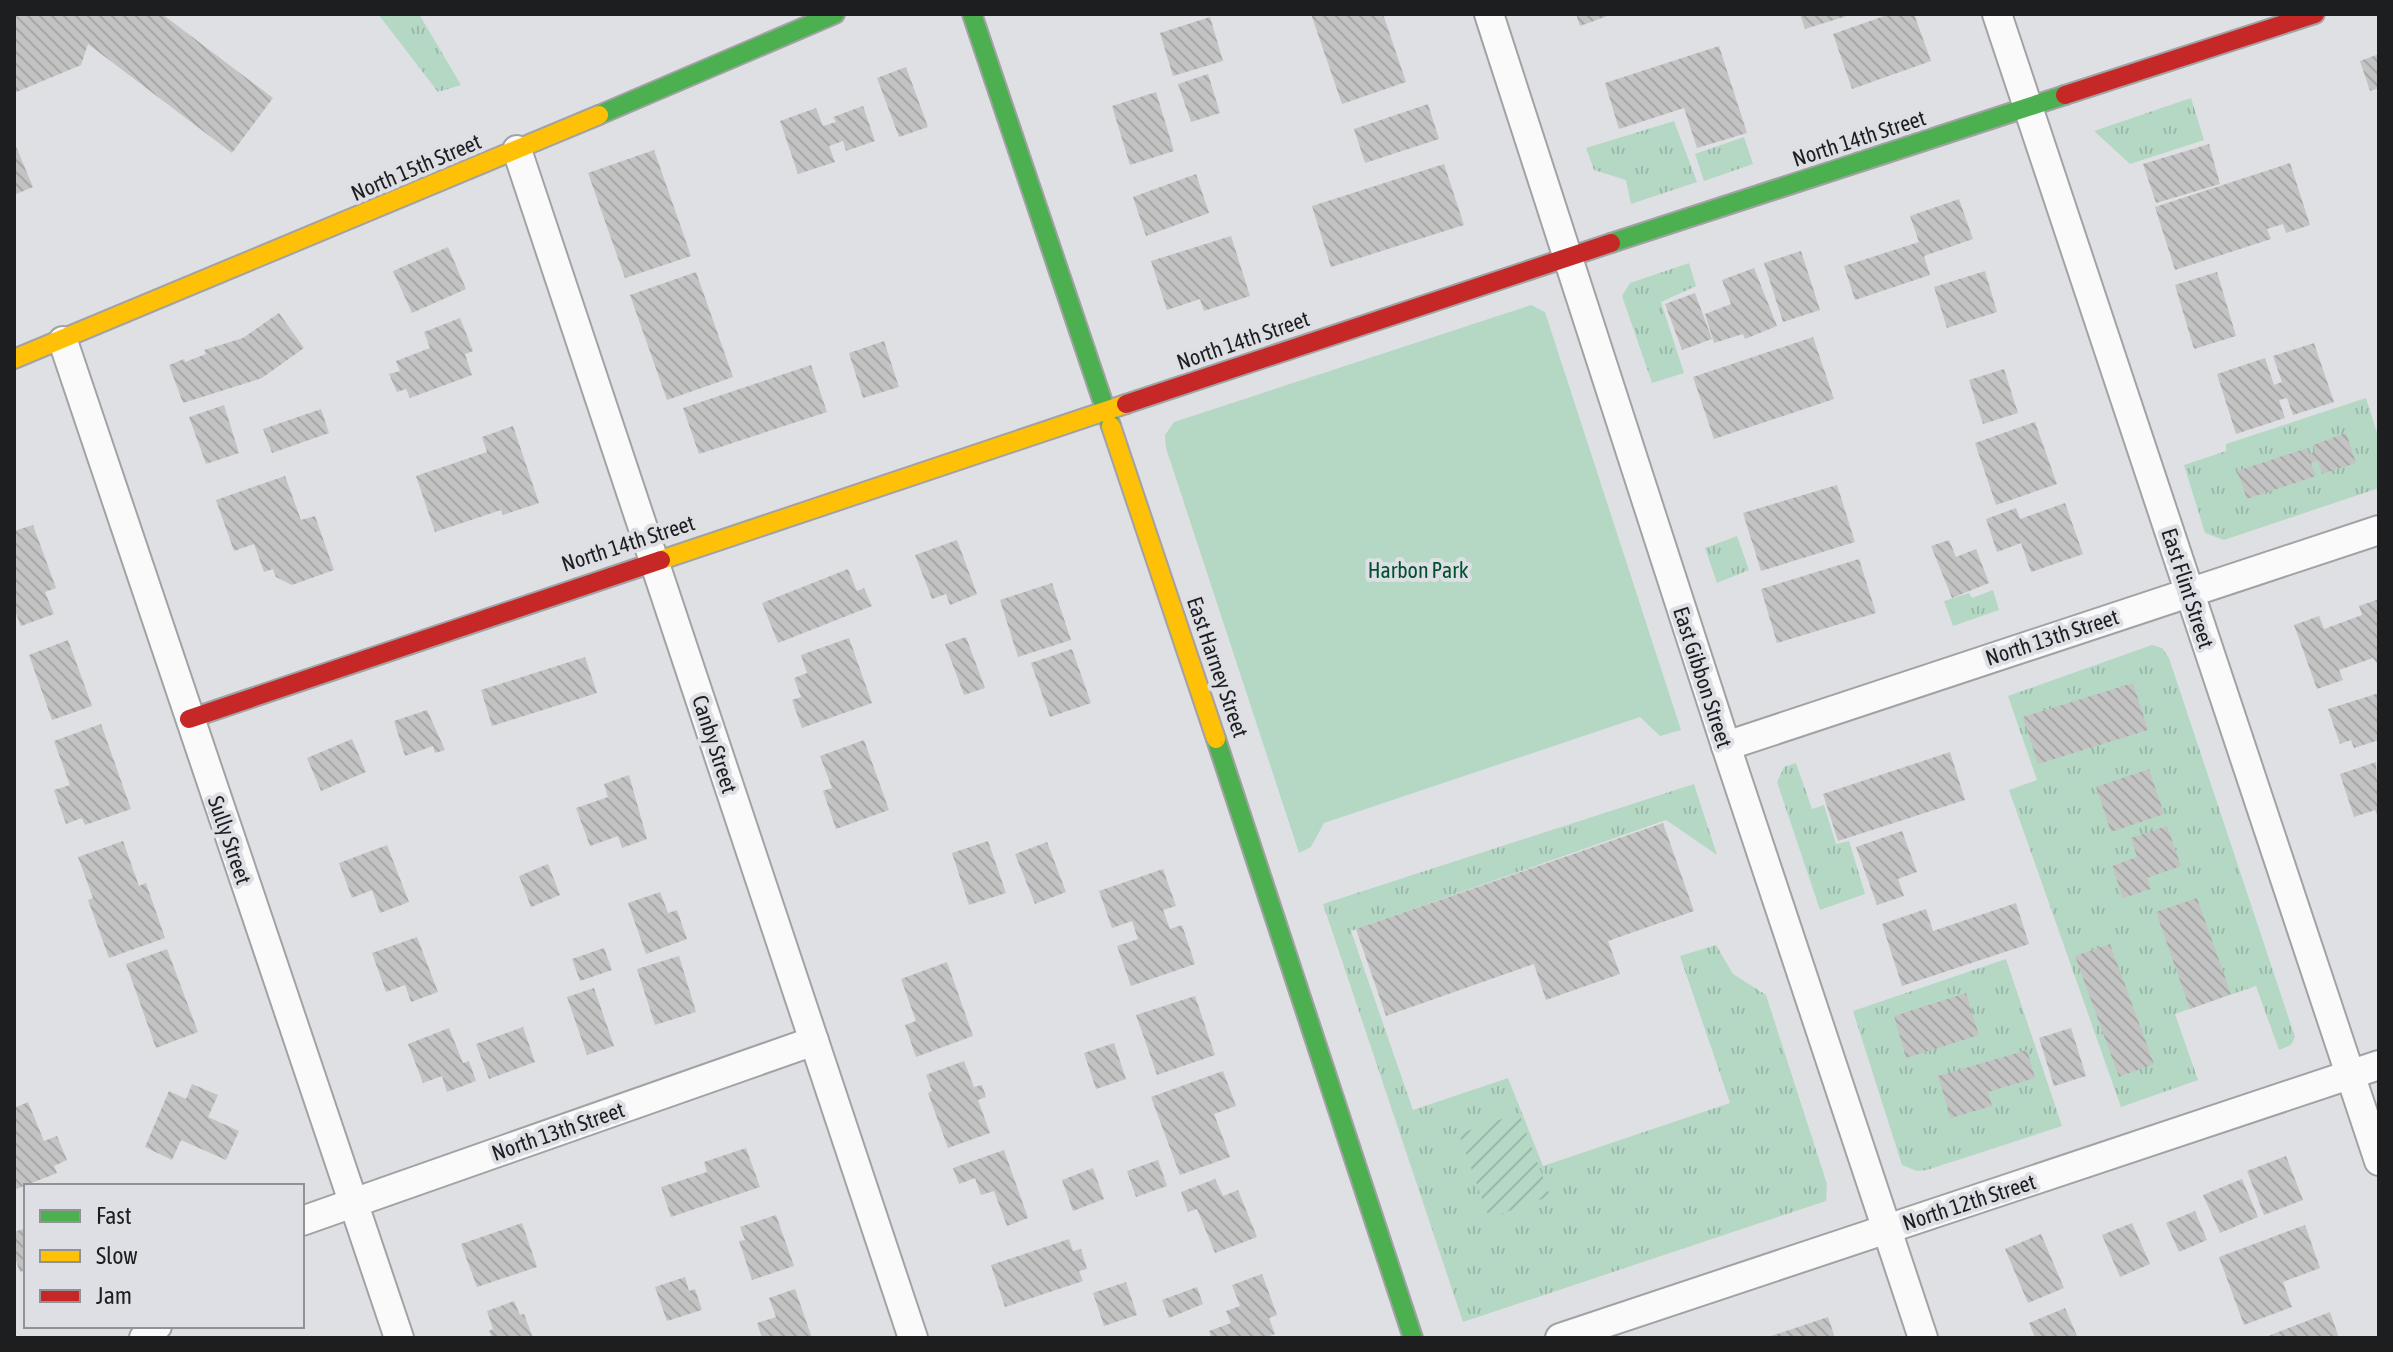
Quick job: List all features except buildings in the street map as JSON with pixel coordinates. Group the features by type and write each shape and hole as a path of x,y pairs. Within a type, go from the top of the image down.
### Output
{"main road":[{"name":"North 15th Street","path":"14,359 835,14"},
{"name":"East Harney Street","path":"972,14 1413,1338"},
{"name":"North 14th Street","path":"189,719 654,560 2315,14"}],"street":[{"name":"East Gibbon Street","path":"1489,14 1726,746 1923,1338"},
{"name":"East Flint Street","path":"1997,14 2379,1161"},
{"name":"Canby Street","path":"517,150 913,1338"},
{"name":"Sully Street","path":"63,341 399,1338"},
{"name":"North 13th Street","path":"1726,746 2379,530"},
{"name":"North 13th Street","path":"304,1220 351,1200 576,1127 814,1041"},
{"name":"North 12th Street","path":"1560,1338 2379,1065"}],"green space":[{"path":"378,14 419,14 461,85 438,92"},
{"path":"2191,98 2204,140 2130,164 2094,131"},
{"path":"1674,121 1697,182 1631,204 1626,180 1594,170 1586,148"},
{"path":"1744,137 1753,164 1704,181 1695,154"},
{"path":"1689,263 1696,286 1661,302 1684,373 1652,383 1622,296 1630,283"},
{"name":"Harbon Park","path":"1531,305 1545,312 1681,730 1660,736 1640,717 1324,823 1311,847 1299,853 1166,448 1165,435 1174,422"},
{"path":"2366,398 2379,439 2379,488 2224,540 2205,533 2184,465 2226,451 2226,444"},
{"path":"1737,536 1749,570 1717,583 1705,548"},
{"path":"1993,590 1999,610 1953,626 1944,601 1969,593 1972,598"},
{"path":"2152,645 2162,648 2169,658 2295,1037 2291,1045 2279,1050 2256,986 2175,1014 2198,1080 2121,1107 2009,790 2037,780 2008,696"},
{"path":"1796,763 1812,809 1824,805 1836,844 1849,841 1865,894 1820,910 1777,782 1784,767"},
{"path":"1694,784 1717,855 1666,820 1351,931 1413,1110 1508,1078 1543,1166 1730,1103 1680,956 1716,945 1733,974 1766,995 1827,1184 1826,1201 1463,1322 1323,904"},
{"path":"2006,959 2062,1126 1927,1170 1917,1171 1902,1165 1853,1011"},
{"path":"1519,1113 1550,1196 1489,1218 1459,1134"}],"traffic: fast":[{"path":"599,115 835,14"},
{"path":"972,14 1111,426"},
{"path":"1611,243 2065,95"},
{"path":"1216,739 1413,1338"}],"traffic: slow":[{"path":"14,359 599,115"},
{"path":"661,560 1126,404"},
{"path":"1111,426 1216,739"}],"traffic: jam":[{"path":"2065,95 2315,14"},
{"path":"1126,404 1611,243"},
{"path":"189,719 661,560"}]}
